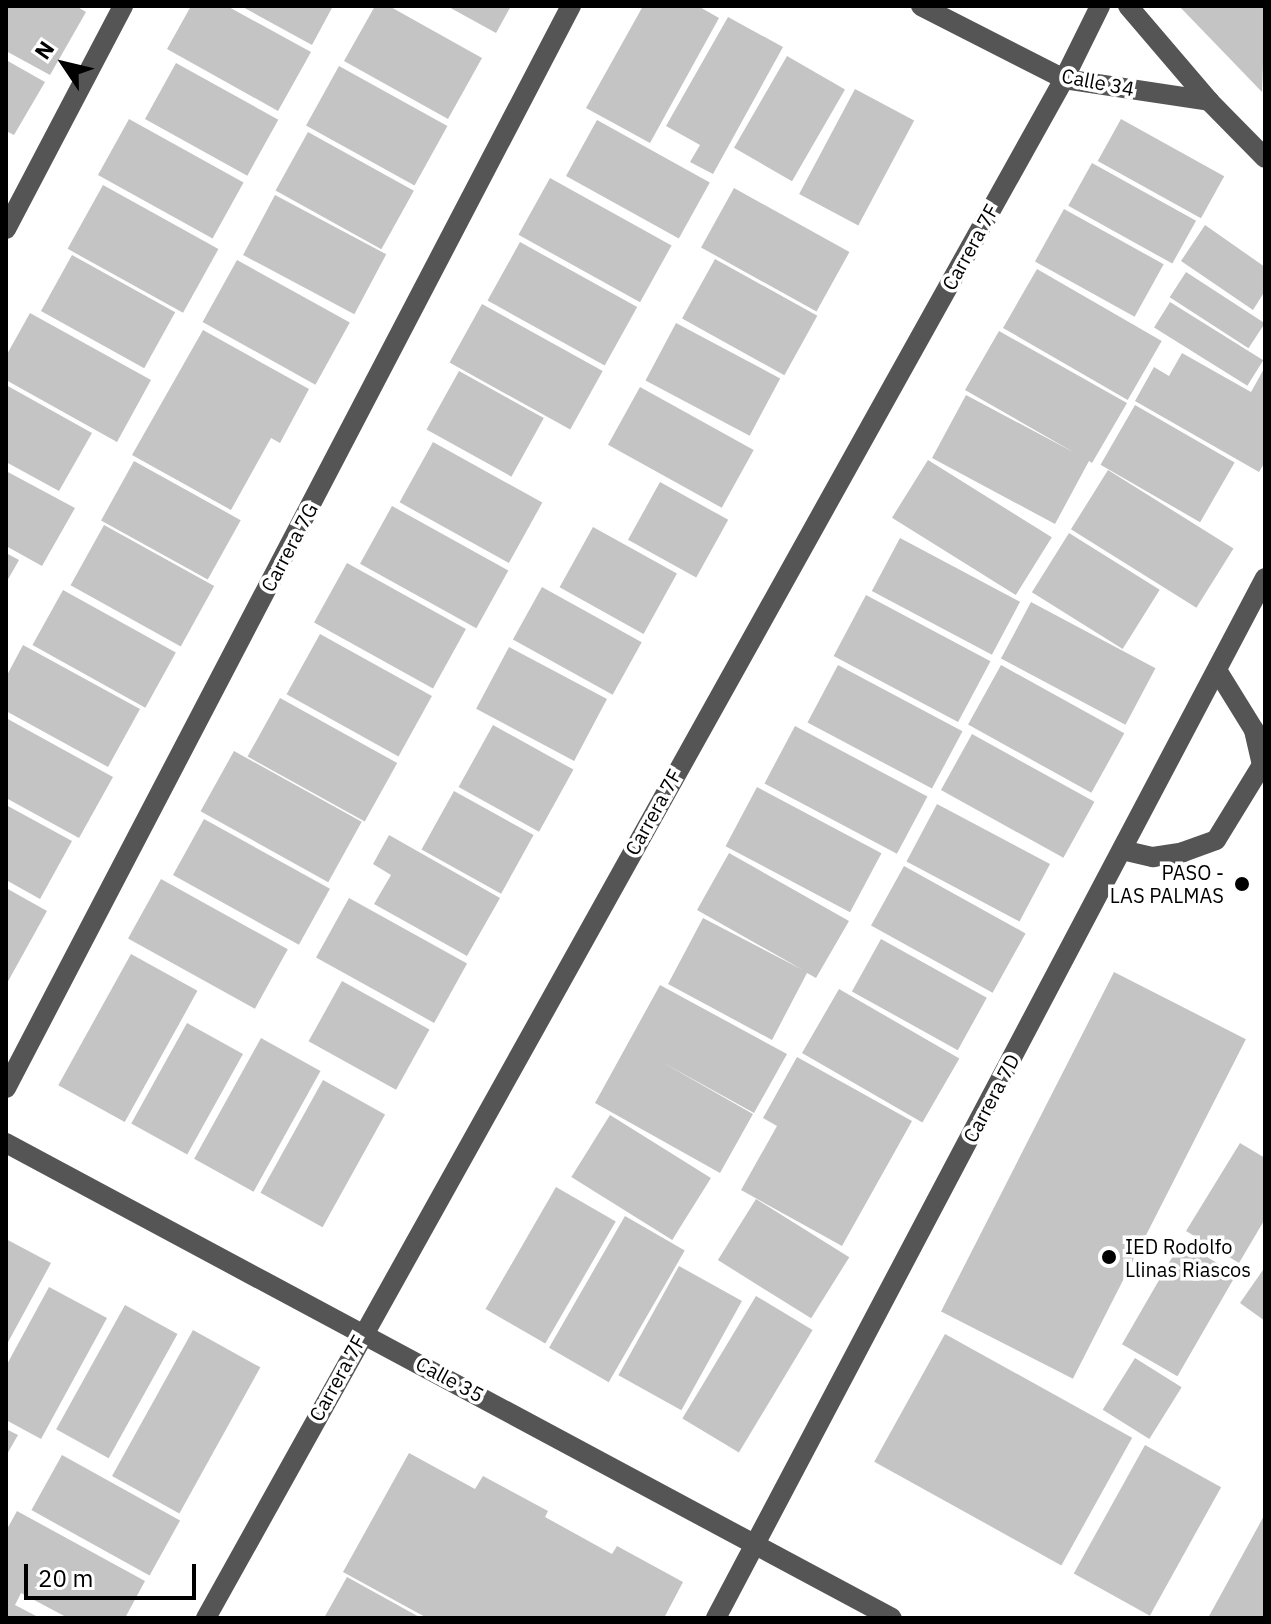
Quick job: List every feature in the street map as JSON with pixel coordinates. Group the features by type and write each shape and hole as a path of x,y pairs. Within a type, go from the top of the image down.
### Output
{"street":[{"path":"6,229 123,6"},
{"name":"Carrera 7G","path":"6,1088 571,6"},
{"name":"Calle 34","path":"921,6 1064,79 1209,101"},
{"name":"Carrera 7F","path":"206,1618 362,1332 1064,79 1100,6"},
{"path":"1128,6 1209,101 1265,158"},
{"name":"Carrera 7D","path":"716,1618 1265,578"},
{"path":"1122,850 1153,857 1183,852 1216,840 1262,765 1254,730 1217,670"},
{"name":"Calle 35","path":"6,1143 892,1618"}],"building":[{"path":"6,6 76,6 86,12 50,75 6,51"},
{"path":"191,6 227,6 311,52 278,111 167,49"},
{"path":"241,6 333,6 312,45"},
{"path":"375,6 389,6 482,58 448,119 344,61"},
{"path":"447,6 511,6 496,33"},
{"path":"643,6 698,6 719,18 650,143 586,108"},
{"path":"1179,6 1265,6 1262,92"},
{"path":"728,17 783,47 713,174 690,162 700,145 666,126"},
{"path":"787,56 845,90 792,181 734,148"},
{"path":"6,60 45,82 14,135 6,131"},
{"path":"176,63 278,120 247,176 145,119"},
{"path":"339,66 447,126 414,186 306,125"},
{"path":"855,89 914,120 858,226 799,194"},
{"path":"129,119 244,183 213,238 98,175"},
{"path":"1121,119 1224,176 1201,218 1098,161"},
{"path":"597,120 710,183 679,239 566,176"},
{"path":"308,132 414,191 381,249 276,191"},
{"path":"1092,163 1196,221 1172,264 1068,206"},
{"path":"550,178 672,245 640,302 518,235"},
{"path":"103,185 218,249 183,313 68,249"},
{"path":"734,188 849,252 816,311 701,247"},
{"path":"275,195 386,254 354,314 243,255"},
{"path":"1064,209 1164,264 1135,317 1035,261"},
{"path":"1205,225 1265,267 1265,291 1253,310 1181,261"},
{"path":"520,242 637,307 605,366 488,301"},
{"path":"72,255 175,312 144,368 41,311"},
{"path":"715,259 817,316 784,375 682,318"},
{"path":"237,260 350,323 315,385 203,322"},
{"path":"1037,269 1162,341 1128,400 1003,328"},
{"path":"1186,272 1265,323 1248,348 1170,297"},
{"path":"1170,302 1263,360 1247,386 1154,327"},
{"path":"482,304 603,371 570,430 450,363"},
{"path":"30,313 151,380 117,442 6,380 6,356"},
{"path":"676,323 780,378 750,436 645,380"},
{"path":"203,330 309,389 280,443 271,438 231,510 132,455"},
{"path":"999,331 1127,403 1092,463 1089,461 1055,524 932,458 966,395 1075,453 965,390"},
{"path":"1182,353 1251,392 1265,367 1265,462 1259,472 1135,401 1154,367 1169,376"},
{"path":"459,371 544,418 511,477 427,430"},
{"path":"6,385 92,433 59,491 6,462"},
{"path":"640,387 754,450 722,508 608,445"},
{"path":"1135,405 1235,462 1200,522 1100,465"},
{"path":"433,442 542,503 509,563 400,502"},
{"path":"928,460 1052,537 1016,595 892,518"},
{"path":"134,461 241,520 208,580 101,520"},
{"path":"1108,470 1234,548 1196,608 1071,529"},
{"path":"6,471 75,508 42,566 6,546"},
{"path":"660,482 728,520 696,578 628,540"},
{"path":"392,506 508,570 476,628 360,564"},
{"path":"104,525 214,586 181,646 71,585"},
{"path":"593,527 677,574 644,634 560,587"},
{"path":"1069,533 1160,590 1123,649 1032,592"},
{"path":"900,538 1020,602 992,655 872,591"},
{"path":"6,553 19,560 6,583"},
{"path":"347,563 466,629 433,688 314,622"},
{"path":"542,587 642,642 613,695 513,639"},
{"path":"63,590 176,653 145,708 32,645"},
{"path":"866,595 990,661 958,722 834,656"},
{"path":"1031,602 1155,668 1125,725 1001,659"},
{"path":"320,634 432,696 398,756 287,694"},
{"path":"23,645 140,709 108,767 6,711 6,677"},
{"path":"509,647 607,699 574,761 476,709"},
{"path":"838,665 962,731 932,789 807,722"},
{"path":"1001,665 1124,733 1091,793 968,724"},
{"path":"280,698 397,763 365,822 248,757"},
{"path":"6,718 113,777 79,838 6,798"},
{"path":"493,725 573,770 539,832 459,787"},
{"path":"795,726 927,796 897,854 764,783"},
{"path":"972,734 1094,802 1063,858 941,790"},
{"path":"234,751 362,822 328,882 201,811"},
{"path":"757,787 881,853 850,912 726,846"},
{"path":"454,791 534,835 501,894 422,850"},
{"path":"937,804 1050,864 1020,921 906,861"},
{"path":"6,805 72,841 40,899 6,880"},
{"path":"204,819 330,889 299,945 173,875"},
{"path":"389,835 500,898 467,956 374,904 391,875 373,864"},
{"path":"729,853 849,921 816,978 807,973 772,1040 668,984 703,918 803,970 697,910"},
{"path":"904,866 1026,933 993,993 871,925"},
{"path":"161,879 288,949 255,1009 128,938"},
{"path":"6,888 47,911 6,985"},
{"path":"349,898 467,963 434,1023 316,957"},
{"path":"881,939 987,998 958,1050 852,991"},
{"path":"131,954 197,991 125,1122 58,1085"},
{"path":"1114,972 1246,1039 1073,1379 941,1311"},
{"path":"342,981 429,1029 396,1090 309,1041"},
{"path":"660,985 787,1054 754,1113 660,1061 753,1114 720,1173 595,1103"},
{"path":"839,989 959,1058 922,1123 802,1053"},
{"path":"187,1023 243,1054 187,1155 131,1124"},
{"path":"261,1038 320,1071 254,1192 194,1159"},
{"path":"797,1057 912,1121 842,1246 741,1190 777,1126 763,1118"},
{"path":"323,1080 385,1114 323,1227 260,1193"},
{"path":"610,1115 711,1178 672,1240 571,1177"},
{"path":"1240,1143 1265,1158 1265,1219 1239,1263 1186,1231"},
{"path":"556,1187 616,1222 545,1344 486,1309"},
{"path":"756,1199 849,1257 811,1318 718,1260"},
{"path":"625,1216 685,1250 609,1382 549,1348"},
{"path":"6,1239 51,1263 6,1346"},
{"path":"1181,1242 1236,1274 1177,1376 1122,1344"},
{"path":"679,1266 742,1301 681,1410 618,1375"},
{"path":"1265,1267 1265,1321 1240,1303"},
{"path":"49,1287 107,1318 41,1439 6,1420 6,1366"},
{"path":"756,1296 813,1330 739,1453 682,1419"},
{"path":"125,1305 177,1334 109,1458 56,1429"},
{"path":"193,1330 260,1367 179,1513 112,1476"},
{"path":"945,1334 1132,1438 1061,1565 874,1462"},
{"path":"1135,1358 1182,1387 1149,1439 1103,1410"},
{"path":"6,1429 18,1435 6,1456"},
{"path":"1145,1445 1221,1487 1150,1616 1074,1574"},
{"path":"409,1453 475,1489 483,1476 548,1511 545,1517 612,1554 617,1546 683,1582 664,1618 427,1618 343,1572"},
{"path":"62,1455 180,1520 150,1576 31,1510"},
{"path":"17,1511 145,1581 125,1618 68,1618 21,1593 15,1605 40,1618 6,1618 6,1531"},
{"path":"1265,1514 1265,1618 1208,1618"},
{"path":"347,1577 421,1618 324,1618"}],"place":[{"name":"PASO - LAS PALMAS","path":"1242,884"},
{"name":"IED Rodolfo Llinas Riascos","path":"1109,1257"}]}
